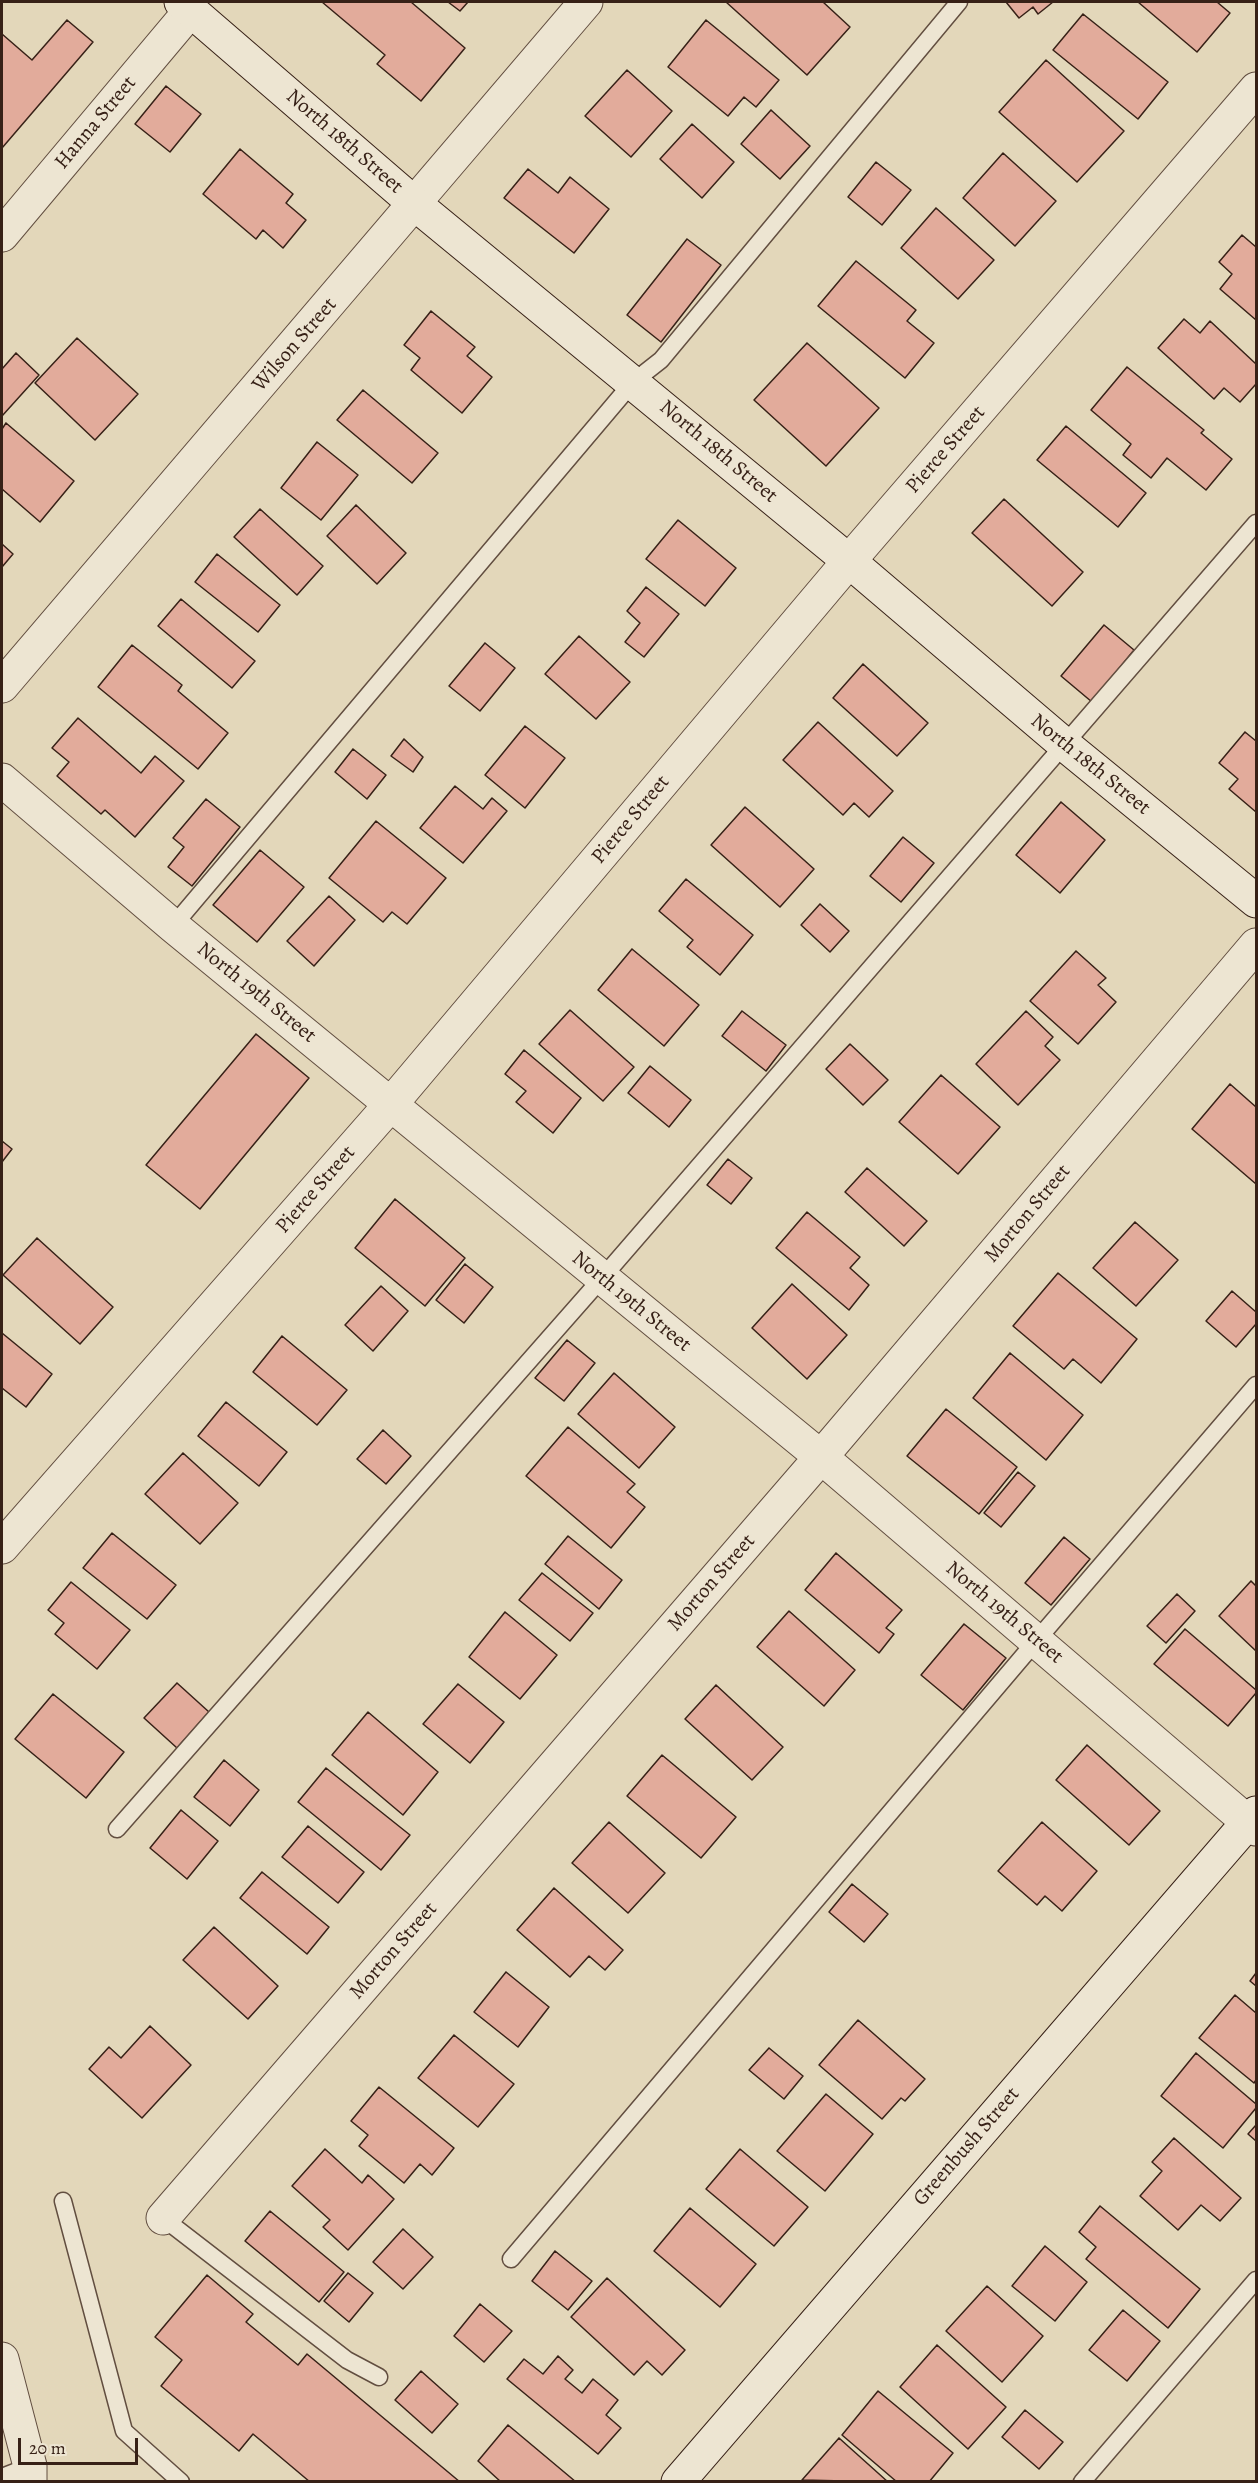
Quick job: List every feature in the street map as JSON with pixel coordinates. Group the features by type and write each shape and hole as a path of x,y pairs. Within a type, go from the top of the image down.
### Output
{"street":[{"name":"Wilson Street","path":"2,686 586,2"},
{"name":"North 18th Street","path":"190,4 415,204 849,561 1065,745 1257,900"},
{"name":"Hanna Street","path":"2,236 190,4"},
{"name":"Pierce Street","path":"2,1547 391,1104 849,561 1257,89"},
{"name":"North 19th Street","path":"2,780 173,926 821,1457 1036,1641 1254,1821"},
{"name":"Morton Street","path":"163,2218 821,1457 1257,945"},
{"name":"Greenbush Street","path":"689,2478 1254,1821"},
{"path":"2,2359 20,2475"}],"lane":[{"path":"173,926 633,382 661,360 958,2"},
{"path":"117,1829 602,1278 1257,523"},
{"path":"511,2259 1036,1641 1257,1385"},
{"path":"63,2201 124,2431 181,2481"},
{"path":"163,2218 347,2360 380,2378"},
{"path":"1082,2481 1257,2280"}],"building":[{"path":"322,2 411,2 465,48 421,101 377,64 385,55"},
{"path":"448,2 468,2 460,11"},
{"path":"726,2 823,2 850,27 807,75"},
{"path":"1006,2 1053,2 1038,14 1033,7 1019,18"},
{"path":"1138,2 1217,2 1230,13 1197,52"},
{"path":"1083,14 1168,82 1138,119 1053,50"},
{"path":"67,20 93,42 2,148 2,34 32,60"},
{"path":"706,20 779,80 756,107 744,97 728,116 668,67"},
{"path":"1046,60 1124,131 1077,182 999,112"},
{"path":"627,70 672,111 631,157 585,116"},
{"path":"166,86 201,114 170,152 135,124"},
{"path":"771,110 810,146 780,179 741,144"},
{"path":"692,124 734,162 702,198 660,159"},
{"path":"240,149 293,194 286,203 306,220 283,248 263,230 256,239 203,194"},
{"path":"1003,153 1056,201 1015,246 963,198"},
{"path":"876,162 911,190 882,225 848,197"},
{"path":"528,169 558,193 570,177 609,209 574,253 504,198"},
{"path":"936,208 994,260 958,299 901,248"},
{"path":"1242,235 1256,247 1256,320 1220,289 1232,274 1219,262"},
{"path":"687,239 721,265 661,342 627,315"},
{"path":"856,261 916,310 907,321 934,343 905,378 818,306"},
{"path":"431,311 475,347 467,356 492,377 462,413 411,370 420,358 404,345"},
{"path":"1184,319 1200,333 1210,321 1256,364 1256,384 1240,402 1224,388 1214,399 1158,348"},
{"path":"77,338 138,394 95,440 35,383"},
{"path":"807,343 879,408 826,466 754,400"},
{"path":"16,353 39,375 2,416 2,369"},
{"path":"1127,367 1204,430 1201,433 1232,459 1206,490 1167,458 1151,478 1123,455 1131,444 1091,410"},
{"path":"363,390 438,453 412,483 337,420"},
{"path":"6,423 74,481 40,522 2,489 2,429"},
{"path":"1066,426 1146,493 1118,527 1037,460"},
{"path":"317,442 358,475 321,520 281,488"},
{"path":"1004,499 1083,572 1052,606 972,533"},
{"path":"356,505 406,553 377,584 327,536"},
{"path":"260,509 323,566 297,595 234,537"},
{"path":"678,520 736,568 705,606 646,559"},
{"path":"2,544 13,554 2,567"},
{"path":"217,554 280,605 258,632 195,582"},
{"path":"646,587 679,614 644,657 625,642 640,623 627,611"},
{"path":"181,599 255,661 232,688 158,626"},
{"path":"1104,625 1134,650 1092,702 1061,676"},
{"path":"579,636 630,682 596,719 545,674"},
{"path":"485,643 515,668 480,711 449,686"},
{"path":"132,645 182,685 178,691 228,733 198,769 98,687"},
{"path":"863,664 928,723 897,756 833,698"},
{"path":"78,718 141,773 155,756 184,781 135,837 105,810 101,814 57,776 69,762 52,748"},
{"path":"818,722 893,791 869,817 854,803 843,815 783,760"},
{"path":"525,726 565,758 525,808 485,775"},
{"path":"1245,732 1256,741 1256,812 1229,789 1238,779 1219,763"},
{"path":"404,739 423,757 413,772 391,756"},
{"path":"353,749 386,775 367,799 335,772"},
{"path":"455,786 483,809 492,798 507,811 463,863 420,828"},
{"path":"206,799 240,827 192,886 168,867 184,847 173,838"},
{"path":"1061,802 1105,840 1060,893 1016,855"},
{"path":"745,807 814,869 780,907 711,845"},
{"path":"376,821 446,878 407,924 392,912 383,922 329,878"},
{"path":"903,837 934,863 901,902 870,876"},
{"path":"260,850 304,887 257,942 213,905"},
{"path":"686,879 753,935 720,975 687,947 693,940 659,911"},
{"path":"329,896 355,920 314,966 287,941"},
{"path":"820,904 849,931 830,952 801,925"},
{"path":"632,949 699,1005 664,1046 598,990"},
{"path":"1076,951 1106,978 1098,985 1116,1002 1078,1044 1030,1001"},
{"path":"570,1010 634,1067 603,1101 539,1044"},
{"path":"742,1011 786,1045 766,1071 722,1036"},
{"path":"1026,1011 1053,1037 1045,1046 1060,1060 1018,1105 976,1064"},
{"path":"256,1034 309,1078 200,1209 146,1165"},
{"path":"850,1044 888,1080 863,1105 826,1069"},
{"path":"524,1050 581,1098 553,1133 516,1102 526,1091 505,1074"},
{"path":"650,1066 691,1100 669,1127 628,1093"},
{"path":"941,1075 1000,1127 958,1174 899,1122"},
{"path":"1230,1084 1256,1107 1256,1184 1192,1129"},
{"path":"2,1141 12,1149 2,1162"},
{"path":"728,1159 752,1178 731,1204 707,1185"},
{"path":"867,1168 927,1221 904,1246 845,1192"},
{"path":"395,1199 465,1258 425,1306 355,1248"},
{"path":"807,1212 860,1257 850,1268 869,1285 849,1310 776,1248"},
{"path":"1135,1222 1178,1260 1136,1306 1093,1268"},
{"path":"37,1238 113,1307 80,1344 3,1275"},
{"path":"465,1264 493,1287 464,1323 436,1300"},
{"path":"1058,1273 1137,1339 1101,1383 1073,1359 1064,1369 1013,1326"},
{"path":"792,1284 847,1335 807,1379 752,1328"},
{"path":"381,1286 408,1311 373,1351 345,1325"},
{"path":"1232,1291 1256,1312 1256,1324 1236,1347 1206,1321"},
{"path":"2,1333 52,1374 26,1407 2,1388"},
{"path":"282,1336 347,1390 317,1425 253,1372"},
{"path":"567,1340 595,1363 564,1401 535,1378"},
{"path":"1010,1353 1083,1415 1046,1460 973,1398"},
{"path":"614,1373 675,1427 639,1468 578,1414"},
{"path":"226,1402 287,1452 259,1486 198,1436"},
{"path":"946,1409 1017,1467 979,1514 907,1456"},
{"path":"568,1427 635,1484 627,1492 645,1507 611,1548 526,1476"},
{"path":"383,1430 411,1456 386,1484 357,1459"},
{"path":"183,1453 238,1503 200,1544 145,1494"},
{"path":"1018,1472 1035,1486 1001,1527 984,1513"},
{"path":"112,1533 176,1585 147,1619 83,1568"},
{"path":"568,1536 622,1580 599,1609 545,1564"},
{"path":"1064,1537 1090,1559 1051,1605 1025,1583"},
{"path":"836,1553 902,1610 886,1628 894,1634 879,1653 805,1590"},
{"path":"542,1573 593,1613 570,1641 519,1600"},
{"path":"1251,1581 1256,1586 1256,1651 1219,1616"},
{"path":"71,1582 130,1630 97,1669 55,1634 64,1623 48,1610"},
{"path":"1177,1594 1195,1611 1166,1643 1147,1626"},
{"path":"789,1611 855,1670 824,1706 757,1647"},
{"path":"505,1612 557,1655 520,1699 469,1657"},
{"path":"964,1624 1006,1658 963,1710 921,1675"},
{"path":"1185,1629 1256,1690 1256,1693 1228,1726 1154,1664"},
{"path":"177,1683 209,1712 177,1748 144,1718"},
{"path":"458,1684 504,1722 470,1763 423,1724"},
{"path":"716,1685 783,1747 752,1780 685,1719"},
{"path":"53,1694 124,1752 86,1798 15,1739"},
{"path":"368,1712 438,1772 403,1815 332,1755"},
{"path":"1087,1745 1160,1811 1129,1845 1056,1780"},
{"path":"662,1755 736,1817 701,1858 627,1796"},
{"path":"224,1760 259,1790 230,1826 194,1797"},
{"path":"326,1768 410,1835 381,1870 298,1802"},
{"path":"181,1810 218,1841 187,1879 150,1848"},
{"path":"609,1822 665,1873 628,1913 572,1863"},
{"path":"1042,1822 1097,1871 1062,1911 1045,1896 1037,1905 998,1871"},
{"path":"308,1826 364,1872 338,1903 282,1857"},
{"path":"262,1872 329,1927 307,1954 240,1898"},
{"path":"852,1884 888,1914 864,1942 829,1912"},
{"path":"554,1888 623,1950 605,1970 589,1956 570,1977 517,1930"},
{"path":"214,1927 278,1986 248,2019 183,1960"},
{"path":"506,1972 549,2007 518,2047 474,2012"},
{"path":"1256,1973 1256,1986 1250,1981"},
{"path":"1235,1995 1256,2013 1256,2080 1254,2083 1199,2038"},
{"path":"858,2020 925,2079 905,2101 901,2098 882,2119 819,2065"},
{"path":"150,2026 191,2065 142,2118 89,2069 109,2047 121,2058"},
{"path":"454,2035 514,2084 478,2127 418,2078"},
{"path":"769,2048 803,2076 784,2099 749,2070"},
{"path":"1196,2053 1256,2104 1256,2108 1223,2148 1161,2096"},
{"path":"379,2087 454,2148 432,2175 420,2164 404,2183 359,2146 368,2135 351,2121"},
{"path":"826,2094 873,2134 825,2191 777,2151"},
{"path":"1256,2125 1256,2141 1248,2134"},
{"path":"1174,2138 1241,2198 1220,2221 1201,2205 1178,2230 1140,2196 1162,2171 1152,2162"},
{"path":"325,2149 362,2183 368,2175 394,2199 348,2250 323,2227 330,2220 292,2186"},
{"path":"740,2149 808,2207 774,2246 706,2189"},
{"path":"1100,2206 1200,2289 1168,2328 1086,2259 1096,2247 1079,2232"},
{"path":"690,2208 756,2264 720,2307 654,2251"},
{"path":"270,2211 344,2272 319,2302 245,2241"},
{"path":"403,2229 433,2257 403,2289 373,2262"},
{"path":"1045,2246 1087,2282 1055,2321 1012,2286"},
{"path":"555,2251 592,2281 568,2310 532,2281"},
{"path":"348,2273 373,2293 349,2322 324,2301"},
{"path":"207,2275 253,2314 246,2322 298,2365 307,2354 460,2482 310,2482 253,2434 239,2451 161,2386 182,2360 155,2337"},
{"path":"607,2278 685,2350 662,2375 647,2361 634,2375 571,2317"},
{"path":"987,2286 1043,2336 1002,2382 946,2331"},
{"path":"480,2304 512,2331 484,2362 454,2336"},
{"path":"1123,2310 1160,2341 1127,2381 1089,2350"},
{"path":"937,2345 1006,2407 968,2449 900,2387"},
{"path":"558,2356 573,2370 565,2379 582,2393 593,2379 618,2400 606,2415 621,2428 598,2454 507,2379 524,2359 543,2374"},
{"path":"421,2371 458,2404 432,2433 395,2400"},
{"path":"878,2391 953,2453 929,2482 897,2482 842,2435"},
{"path":"1025,2410 1063,2442 1039,2469 1002,2437"},
{"path":"508,2425 576,2482 501,2482 478,2461"},
{"path":"839,2438 888,2482 802,2480"}]}
